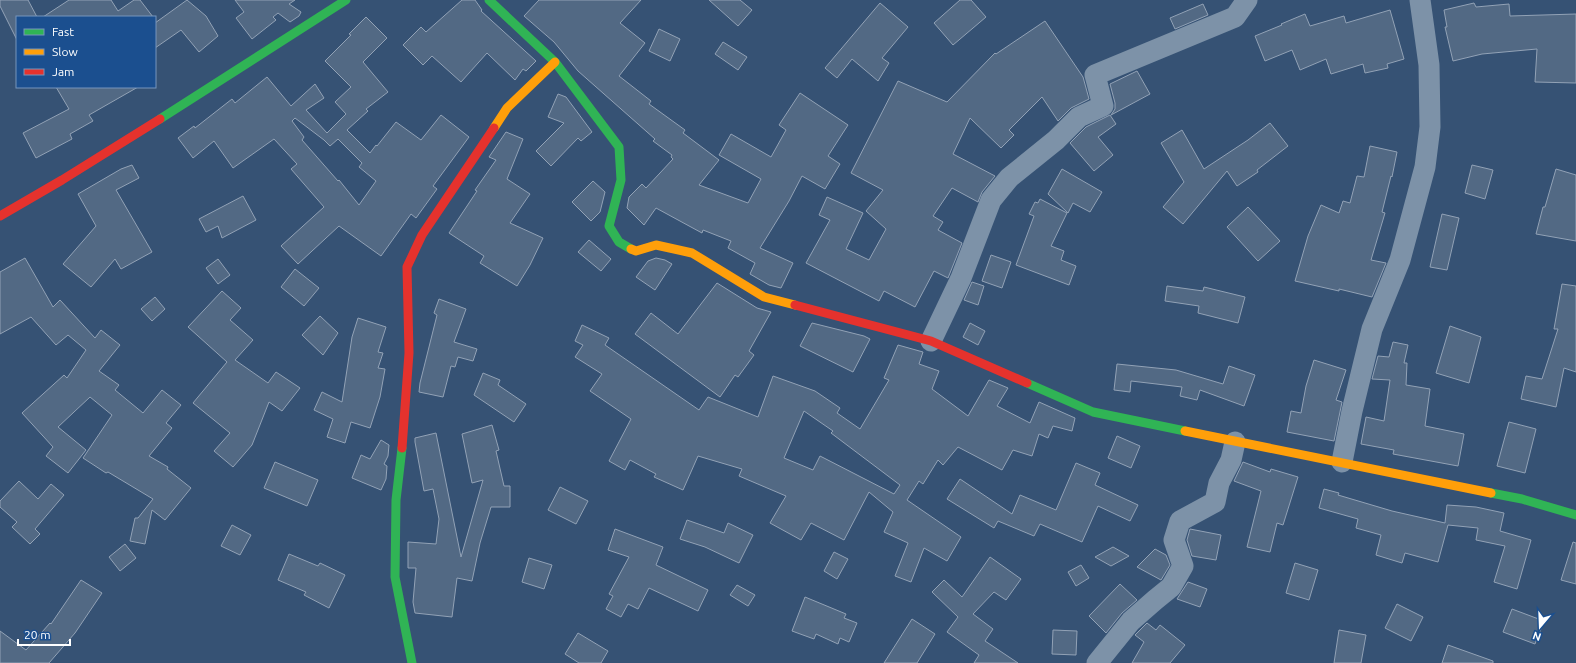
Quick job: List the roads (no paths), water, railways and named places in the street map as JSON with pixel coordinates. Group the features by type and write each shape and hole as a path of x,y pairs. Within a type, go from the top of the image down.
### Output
{"street":[{"path":"0,216 35,197 84,167 346,0"},
{"path":"489,0 554,62 619,147 621,180 609,226 619,242 636,252 656,245 692,253 764,297 931,341 1093,412 1522,499 1576,515"},
{"path":"931,341 961,278 992,200 1008,178 1056,140 1079,117 1103,106 1096,75 1235,17 1246,0"},
{"path":"1342,462 1352,411 1372,329 1400,260 1425,167 1430,127 1429,65 1420,0"},
{"path":"412,663 396,577 396,500 410,353 407,267 422,234 507,108 554,62"},
{"path":"1097,663 1131,621 1171,587 1183,566 1174,540 1180,521 1215,502 1219,483 1231,460 1236,442"}]}
